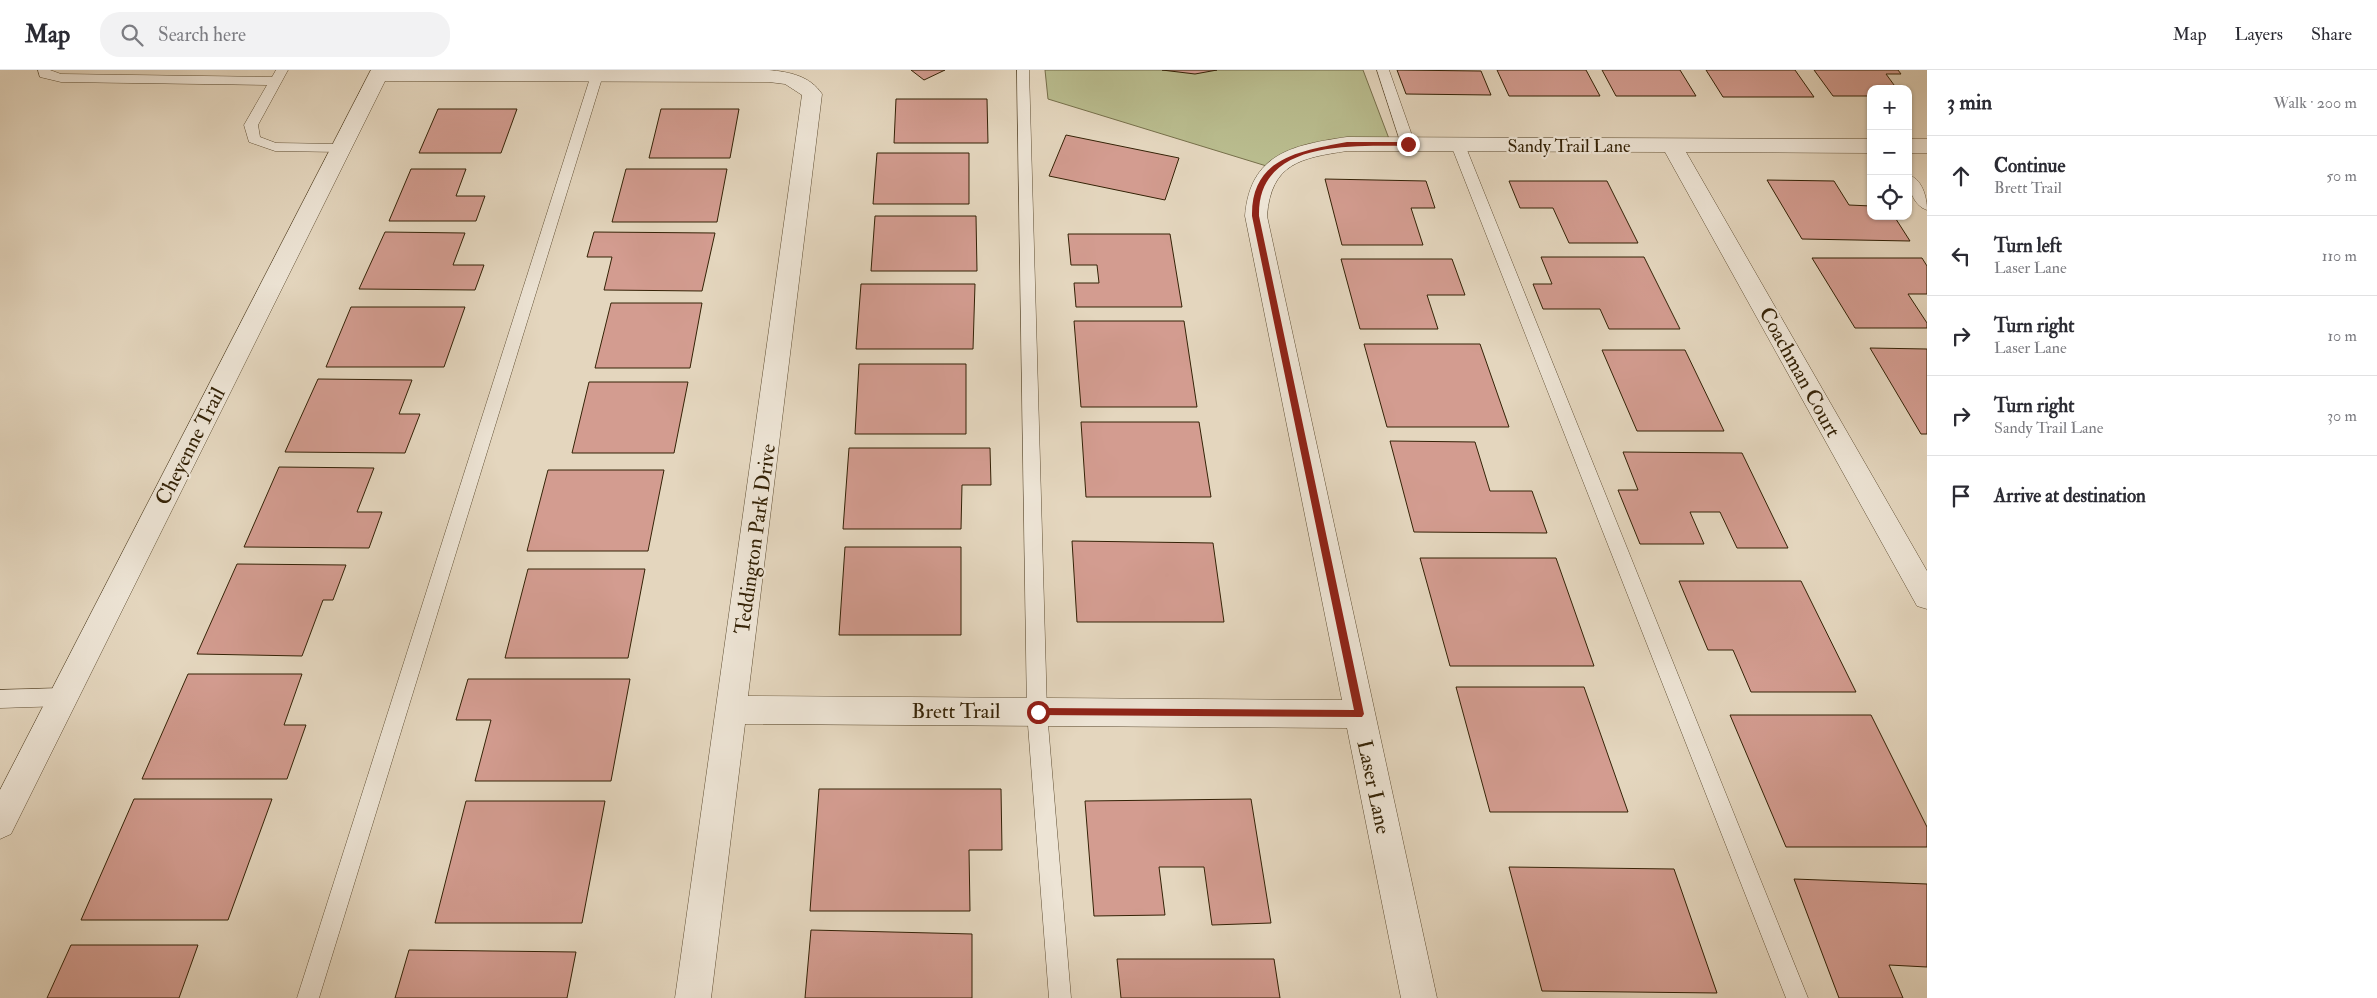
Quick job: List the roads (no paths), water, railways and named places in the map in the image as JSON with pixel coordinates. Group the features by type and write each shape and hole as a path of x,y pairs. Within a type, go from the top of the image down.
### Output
{"street":[{"path":"380,73 526,73 597,76"},
{"name":"Cheyenne Trail","path":"0,823 380,73"},
{"name":"Teddington Park Drive","path":"597,76 779,77 802,82 812,94 812,108 693,998"},
{"name":"Sandy Trail Lane","path":"1273,168 1299,153 1317,148 1347,144 1867,146"},
{"name":"Coachman Court","path":"1672,146 1927,597"},
{"path":"1912,146 1927,146"},
{"name":"Laser Lane","path":"1273,168 1260,184 1255,199 1256,216 1419,998"},
{"name":"Brett Trail","path":"732,710 1359,714"}],"lane":[{"path":"44,70 44,74 61,78 279,76"},
{"path":"1023,70 1038,712 1060,998"},
{"path":"1383,70 1408,144"},
{"path":"279,76 251,125 254,139 275,147 341,148"},
{"path":"308,998 597,76"},
{"path":"1458,145 1797,998"},
{"path":"1912,185 1927,206"},
{"path":"0,699 63,697"}]}
